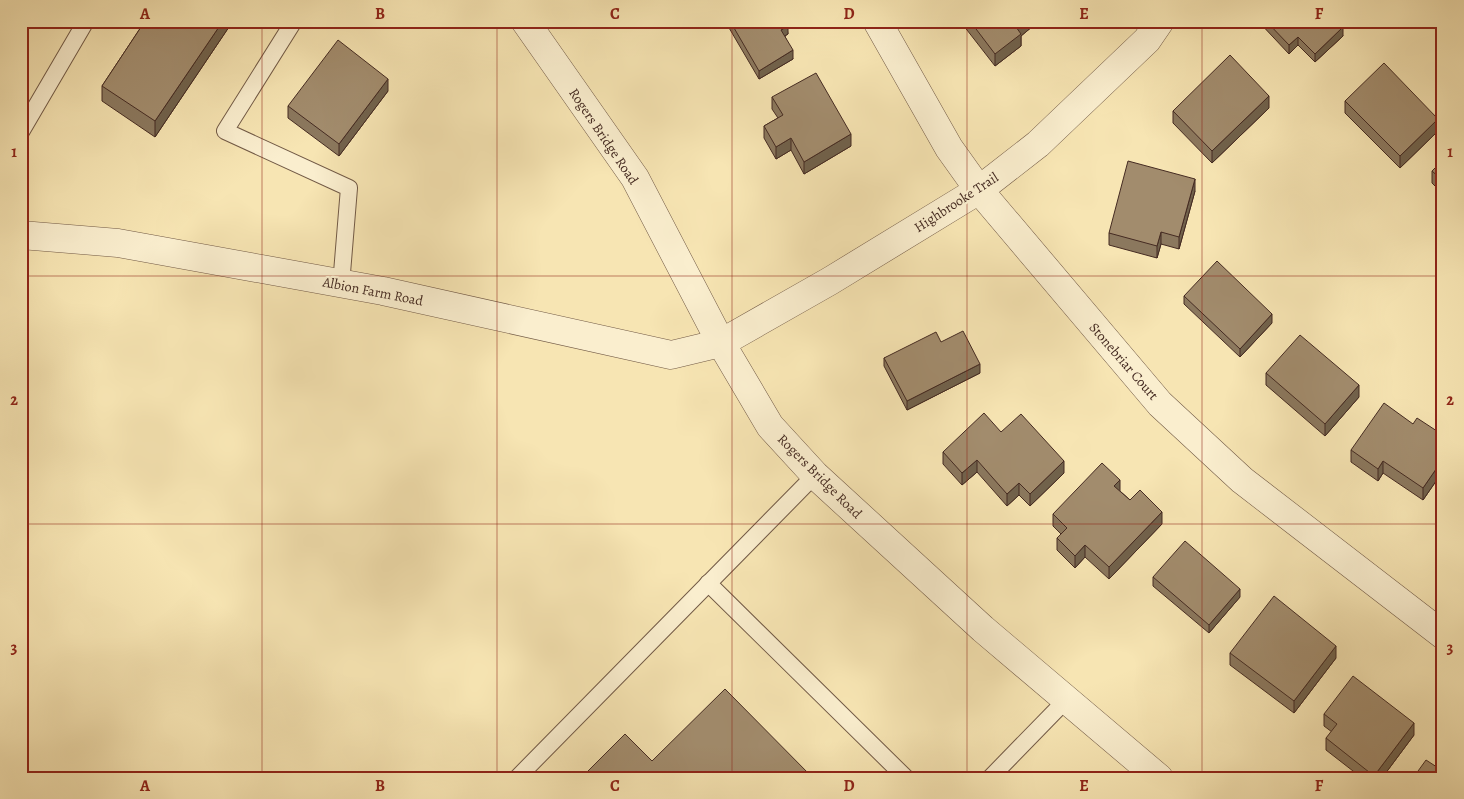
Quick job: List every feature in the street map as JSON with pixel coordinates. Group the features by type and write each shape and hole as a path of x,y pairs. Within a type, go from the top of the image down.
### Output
{"street":[{"name":"Rogers Bridge Road","path":"525,21 634,178 721,344 770,426 815,475 983,629 1159,778"},
{"name":"Stonebriar Court","path":"877,21 950,148 979,190 1160,404 1242,480 1443,635"},
{"name":"Highbrooke Trail","path":"721,344 830,281 979,190 1038,144 1146,40 1160,21"},
{"name":"Albion Farm Road","path":"21,235 118,242 341,285 383,291 671,355 721,344"}],"lane":[{"path":"21,132 86,21"},
{"path":"294,21 225,131 349,188 341,285"},
{"path":"517,778 815,475"},
{"path":"708,583 906,778"},
{"path":"990,778 1066,700"}],"building":[{"path":"145,21 223,21 155,121 102,86"},
{"path":"730,21 786,21 788,26 781,30 793,50 759,71"},
{"path":"970,21 1024,21 1016,27 1021,34 995,54"},
{"path":"1266,21 1337,21 1343,27 1315,54 1298,37 1289,45"},
{"path":"338,40 388,79 339,144 288,106"},
{"path":"1230,55 1269,96 1212,151 1173,111"},
{"path":"1384,63 1438,119 1400,156 1345,101"},
{"path":"816,73 851,134 804,162 791,138 776,147 764,126 783,115 772,97"},
{"path":"1443,160 1443,181 1432,171"},
{"path":"1128,161 1195,179 1179,237 1161,232 1157,246 1109,233"},
{"path":"1217,261 1272,314 1240,349 1184,296"},
{"path":"963,331 980,364 907,401 884,358 936,332 941,342"},
{"path":"1300,335 1359,385 1325,424 1266,373"},
{"path":"1384,403 1413,424 1417,418 1443,435 1443,459 1423,488 1383,461 1378,469 1351,450"},
{"path":"984,413 1001,432 1021,414 1064,461 1030,494 1019,483 1007,494 977,460 962,473 943,452"},
{"path":"1102,463 1120,480 1114,486 1130,500 1140,490 1162,512 1109,567 1085,545 1075,556 1057,538 1067,528 1053,514"},
{"path":"1185,541 1240,589 1209,625 1153,577"},
{"path":"1274,596 1336,646 1294,701 1230,653"},
{"path":"1353,676 1414,723 1374,776 1326,738 1337,724 1324,714"},
{"path":"725,689 813,778 581,778 625,734 652,761"},
{"path":"1426,760 1443,771 1443,778 1413,778"}]}
